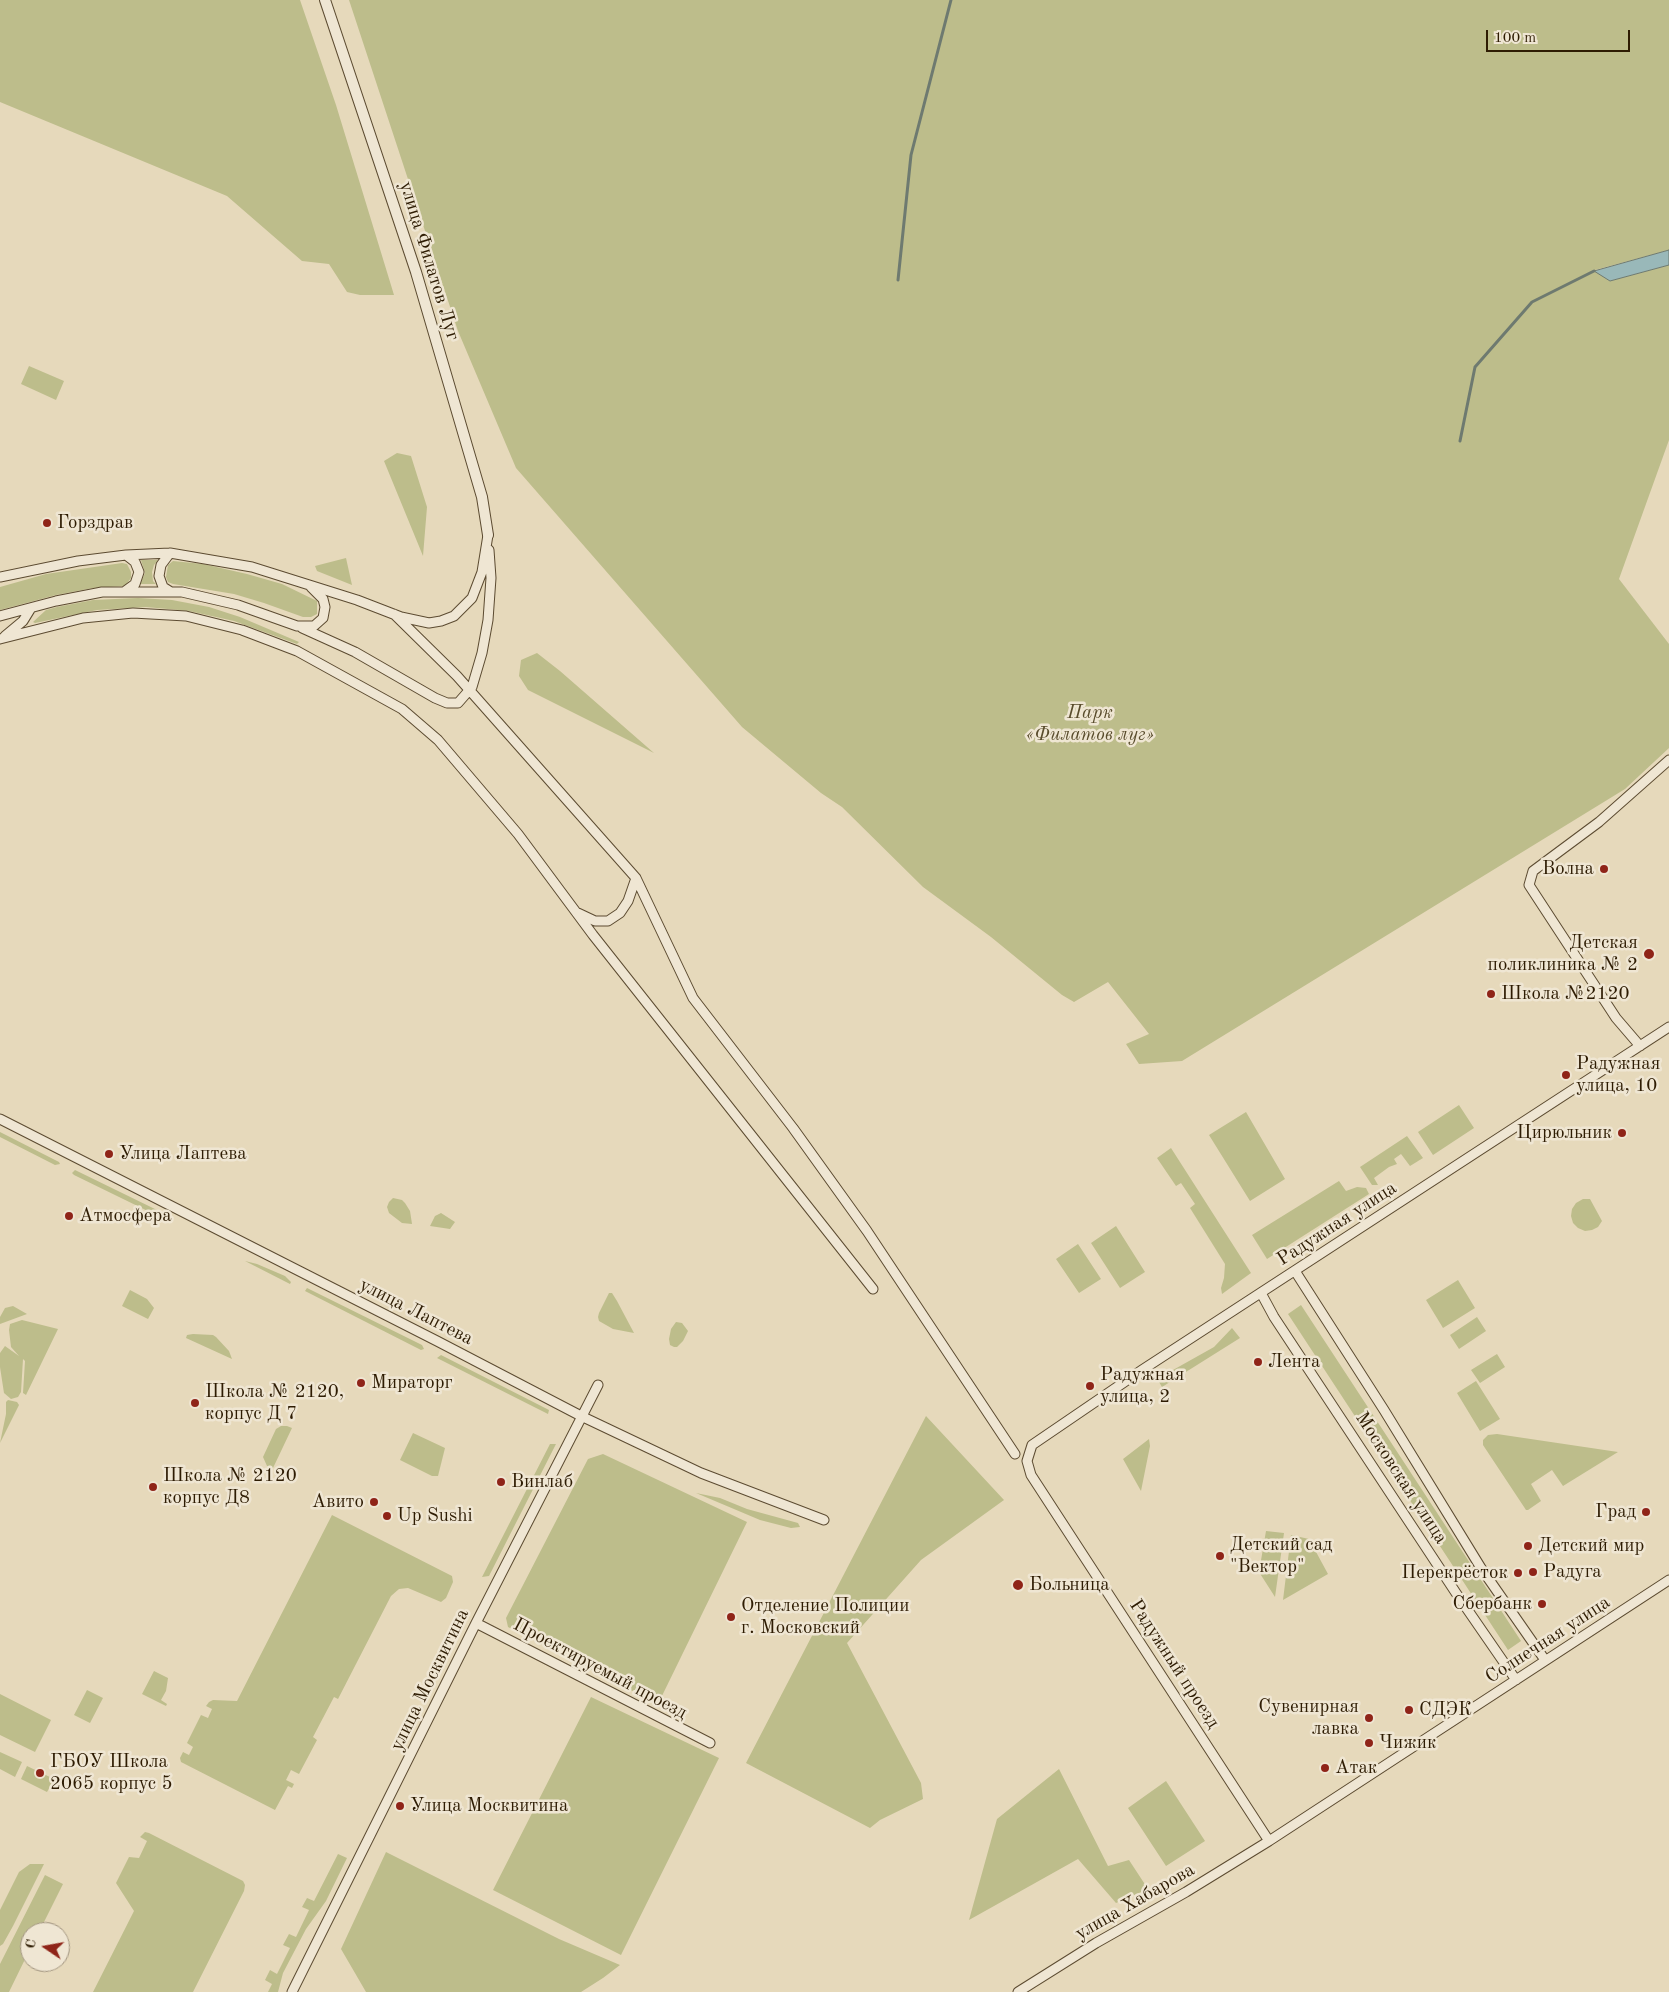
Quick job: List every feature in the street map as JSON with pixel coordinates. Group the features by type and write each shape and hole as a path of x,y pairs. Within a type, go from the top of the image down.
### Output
{"street":[{"name":"улица Филатов Луг","path":"298,626 355,652 435,698 447,703 458,703 472,687 488,620 491,578 488,535 482,498 416,272 325,0"},
{"name":"улица Филатов Луг","path":"0,577 78,561 126,555 170,553 252,566 415,621 441,621 454,616 472,598 482,572 488,535"},
{"path":"170,553 161,565 159,576 163,587 170,592"},
{"path":"124,592 135,584 139,572 134,562 126,555"},
{"path":"0,616 56,601 102,592 182,592 238,606 298,626 314,626 323,618 325,607 323,599 311,587"},
{"path":"0,639 23,621 31,608"},
{"path":"0,639 83,618 133,613 186,616 242,630 296,651 402,709 438,740 518,834 577,913 873,1289"},
{"path":"394,614 457,676 636,878 693,998 793,1128 867,1231 1014,1454"},
{"path":"1640,1046 1616,1018 1529,884 1533,871 1599,822 1669,760"},
{"path":"577,913 595,921 608,921 620,913 628,901 636,878"},
{"name":"Радужная улица","path":"1028,1453 1032,1444 1040,1438 1669,1027"},
{"name":"улица Лаптева","path":"0,1119 437,1340 581,1416 702,1473 824,1520"},
{"name":"Московская улица","path":"1295,1271 1384,1410 1481,1568 1545,1660"},
{"name":"Московская улица","path":"1261,1294 1274,1317 1456,1593 1516,1680"},
{"name":"улица Москвитина","path":"292,1992 476,1623 598,1384"},
{"name":"Радужный проезд","path":"1028,1453 1028,1467 1039,1487 1269,1841"},
{"name":"Солнечная улица","path":"1269,1841 1669,1580"},
{"name":"Проектируемый проезд","path":"476,1623 710,1743"},
{"name":"улица Хабарова","path":"1018,1992 1096,1943 1186,1892 1269,1841"}],"green space":[{"path":"0,0 300,0 336,105 394,295 360,295 347,292 329,264 302,261 227,196 0,102"},
{"name":"Парк «Филатов луг»","path":"349,0 1669,0 1669,250 1595,270 1610,281 1669,265 1669,440 1619,579 1669,644 1669,748 1625,789 1182,1061 1139,1064 1126,1044 1149,1034 1108,982 1074,1002 1062,995 991,937 923,887 842,807 821,793 742,727 516,468 458,331"},
{"path":"29,366 64,381 56,400 21,384"},
{"path":"397,453 411,456 427,507 423,556 384,461"},
{"path":"346,558 352,585 317,571 315,566"},
{"path":"141,560 158,560 152,572 153,581 156,584 140,584 145,573"},
{"path":"173,561 203,564 282,584 317,601 317,614 311,617 303,617 234,594 173,584 168,582 166,577 168,565"},
{"path":"122,563 127,564 131,572 131,578 125,586 93,588 56,595 0,610 0,587 46,574"},
{"path":"138,598 172,600 209,607 240,617 299,642 297,644 234,621 189,611 146,607 97,610 33,622 46,610 57,607 93,600"},
{"path":"537,653 654,753 528,690 519,676 521,660"},
{"path":"1459,1105 1474,1128 1433,1155 1418,1132"},
{"path":"1246,1112 1285,1179 1250,1201 1209,1135"},
{"path":"0,1132 60,1164 55,1165 0,1137"},
{"path":"1407,1136 1423,1158 1410,1166 1401,1154 1394,1159 1397,1164 1389,1167 1374,1178 1378,1185 1372,1185 1360,1167"},
{"path":"1171,1148 1251,1273 1222,1294 1221,1288 1225,1264 1190,1208 1195,1204 1181,1183 1176,1186 1157,1158"},
{"path":"75,1170 159,1211 160,1217 74,1175 72,1173"},
{"path":"1339,1181 1346,1191 1357,1187 1366,1188 1369,1194 1267,1259 1252,1235"},
{"path":"393,1198 402,1200 405,1203 410,1211 412,1224 402,1223 389,1213 387,1207"},
{"path":"1583,1199 1590,1199 1602,1221 1598,1227 1592,1230 1585,1231 1573,1223 1572,1209 1576,1203"},
{"path":"441,1213 455,1222 450,1229 430,1226 435,1216"},
{"path":"1116,1226 1145,1272 1120,1288 1091,1243"},
{"path":"1078,1244 1101,1279 1079,1293 1056,1259"},
{"path":"245,1261 285,1276 291,1282 290,1284"},
{"path":"1458,1280 1475,1308 1443,1328 1426,1300"},
{"path":"307,1288 422,1345 424,1349 421,1350 305,1291"},
{"path":"130,1290 147,1299 154,1308 148,1319 122,1306"},
{"path":"609,1293 612,1293 617,1301 634,1333 613,1329 599,1321 599,1313"},
{"path":"1301,1305 1521,1641 1508,1650 1288,1314"},
{"path":"13,1306 27,1314 0,1324 0,1317 5,1308"},
{"path":"1477,1317 1486,1331 1459,1349 1450,1335"},
{"path":"22,1320 58,1329 26,1395 23,1393 25,1361 23,1359 21,1392 18,1397 11,1399 4,1393 0,1353 5,1346 19,1356 11,1347 9,1330 10,1324"},
{"path":"676,1322 682,1323 688,1331 683,1341 677,1347 674,1347 670,1345 669,1339 671,1329"},
{"path":"1232,1328 1240,1338 1162,1387 1156,1377 1173,1370 1214,1347"},
{"path":"187,1335 213,1335 229,1351 232,1359 186,1338"},
{"path":"1497,1354 1505,1367 1480,1383 1471,1370"},
{"path":"441,1355 549,1410 548,1414 437,1358"},
{"path":"1476,1381 1500,1419 1480,1431 1457,1393"},
{"path":"8,1400 17,1402 19,1405 0,1443 6,1414 6,1402"},
{"path":"926,1416 1004,1500 921,1560 847,1643 921,1783 923,1799 880,1820 870,1828 746,1763"},
{"path":"281,1426 292,1428 273,1468 267,1466 263,1457 276,1429"},
{"path":"413,1433 445,1448 438,1476 432,1476 400,1460"},
{"path":"1497,1434 1618,1452 1563,1486 1552,1470 1531,1484 1541,1501 1526,1510 1483,1445 1483,1440 1488,1435"},
{"path":"1149,1439 1150,1446 1141,1491 1123,1459"},
{"path":"550,1444 556,1444 489,1576 482,1577"},
{"path":"603,1454 747,1522 658,1704 508,1627 506,1618 588,1459"},
{"path":"696,1493 720,1498 747,1509 798,1523 800,1527 791,1528 760,1520"},
{"path":"332,1515 452,1576 453,1582 446,1598 441,1602 408,1588 399,1589 391,1596 338,1699 334,1697 313,1737 317,1740 299,1774 291,1770 286,1780 294,1784 292,1788 288,1786 275,1810 181,1762 180,1758 183,1752 189,1755 193,1747 187,1743 201,1715 208,1718 212,1709 206,1706 209,1702 213,1700 237,1701"},
{"path":"1266,1531 1284,1533 1275,1597 1259,1572"},
{"path":"1291,1535 1309,1539 1328,1574 1283,1600"},
{"path":"154,1671 168,1678 166,1691 161,1700 167,1704 166,1706 142,1694"},
{"path":"87,1690 103,1698 90,1723 74,1715"},
{"path":"0,1694 51,1720 35,1752 0,1735"},
{"path":"591,1697 719,1758 621,1955 493,1890"},
{"path":"0,1752 22,1762 15,1777 0,1769"},
{"path":"27,1766 54,1779 47,1792 21,1779"},
{"path":"1059,1769 1108,1866 1129,1860 1148,1889 1116,1903 1078,1859 969,1920 997,1819"},
{"path":"1166,1781 1205,1841 1166,1866 1128,1808"},
{"path":"145,1832 243,1881 245,1885 244,1891 193,1992 93,1992 134,1911 116,1883 129,1857 139,1858 147,1841 140,1837"},
{"path":"386,1852 559,1939 620,1965 581,1992 366,1992 341,1949"},
{"path":"338,1854 347,1858 326,1901 306,1929 283,1973 278,1992 268,1992 272,1984 265,1980 270,1970 277,1974 290,1948 283,1945 289,1934 296,1937 309,1910 302,1907 307,1898 314,1901"},
{"path":"30,1864 44,1864 13,1926 0,1946 0,1910 19,1872"},
{"path":"45,1875 63,1884 44,1922 21,1922"},
{"path":"20,1924 20,1969 9,1992 0,1992 0,1964"}],"water":[{"path":"1669,250 1669,265 1610,281 1594,271"}],"waterway":[{"path":"898,280 911,155 951,0"},
{"path":"1460,441 1475,367 1532,302 1594,271"}],"place":[{"name":"Горздрав","path":"47,523"},
{"name":"Волна","path":"1604,869"},
{"name":"Детская поликлиника № 2","path":"1649,954"},
{"name":"Школа №2120","path":"1491,994"},
{"name":"Радужная улица, 10","path":"1566,1075"},
{"name":"Цирюльник","path":"1622,1133"},
{"name":"Улица Лаптева","path":"109,1154"},
{"name":"Атмосфера","path":"69,1216"},
{"name":"Лента","path":"1258,1362"},
{"name":"Мираторг","path":"361,1383"},
{"name":"Радужная улица, 2","path":"1090,1386"},
{"name":"Школа № 2120, корпус Д 7","path":"195,1403"},
{"name":"Винлаб","path":"501,1482"},
{"name":"Школа № 2120 корпус Д8","path":"153,1487"},
{"name":"Авито","path":"374,1502"},
{"name":"Град","path":"1646,1512"},
{"name":"Up Sushi","path":"387,1516"},
{"name":"Детский мир","path":"1528,1546"},
{"name":"Детский сад \"Вектор\"","path":"1220,1556"},
{"name":"Радуга","path":"1533,1572"},
{"name":"Перекрёсток","path":"1518,1573"},
{"name":"Больница","path":"1018,1585"},
{"name":"Сбербанк","path":"1542,1604"},
{"name":"Отделение Полиции г. Московский","path":"731,1617"},
{"name":"СДЭК","path":"1409,1710"},
{"name":"Сувенирная лавка","path":"1369,1718"},
{"name":"Чижик","path":"1369,1743"},
{"name":"Атак","path":"1325,1768"},
{"name":"ГБОУ Школа 2065 корпус 5","path":"40,1773"},
{"name":"Улица Москвитина","path":"400,1806"}]}
